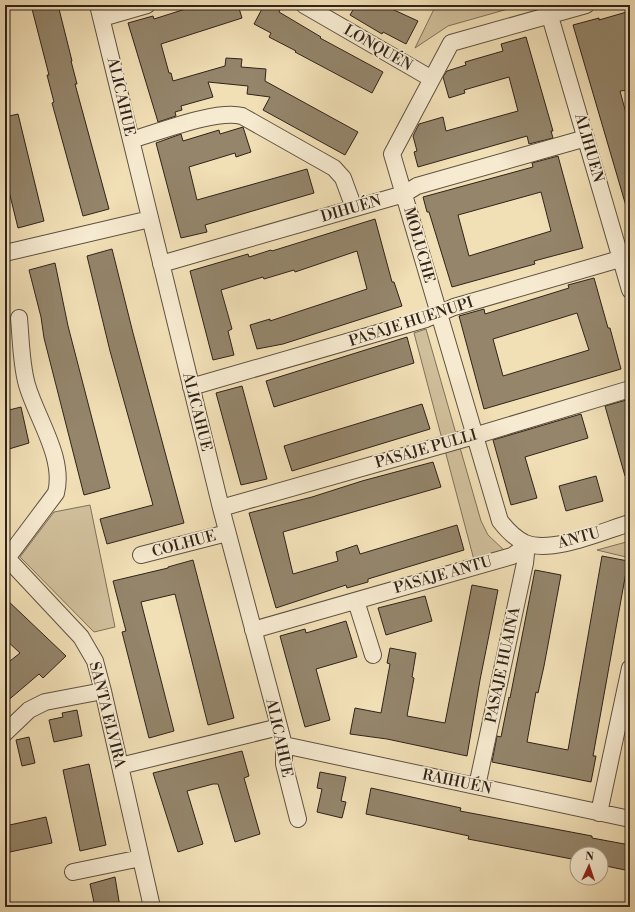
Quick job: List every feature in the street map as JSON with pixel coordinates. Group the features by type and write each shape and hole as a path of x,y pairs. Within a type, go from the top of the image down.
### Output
{"street":[{"path":"100,11 147,5"},
{"name":"LONQUÉN","path":"304,5 432,79"},
{"name":"MOLUCHE","path":"527,544 512,535 500,521 392,154 451,43 549,10 586,5"},
{"name":"ALIHUEN","path":"549,10 586,138 625,257 630,290"},
{"name":"ALICAHUE","path":"100,11 227,533 284,744 284,764 298,819"},
{"path":"131,140 216,115 234,114 242,116 334,168 343,178 354,208"},
{"name":"DIHUÉN","path":"161,264 404,194 417,186 586,138"},
{"path":"5,253 150,219"},
{"name":"PASAJE HUENUPI","path":"191,387 426,319 454,307 625,257"},
{"path":"6,558 56,494 60,480 43,423 27,387 23,371 19,318"},
{"name":"PASAJE PULLI","path":"221,508 474,436 630,389"},
{"name":"ANTU","path":"527,544 543,546 562,544 630,523"},
{"name":"COLHUE","path":"141,555 227,533"},
{"name":"PASAJE ANTU","path":"253,630 512,556 527,544"},
{"name":"PASAJE HUAINA","path":"477,786 525,562 527,544"},
{"name":"SANTA ELVIRA","path":"6,558 81,637 95,662 103,691 152,907"},
{"path":"356,601 373,655"},
{"path":"599,813 630,668"},
{"path":"5,733 29,710 44,702 103,691"},
{"path":"120,766 279,727"},
{"name":"RAIHUÉN","path":"284,744 630,820"},
{"path":"73,872 141,858"}],"shaded area":[{"path":"436,5 522,5 448,26 415,48"},
{"path":"426,329 481,521 488,535 506,552 474,560 414,333"},
{"path":"90,505 115,627 94,632 20,557 54,512"},
{"path":"630,541 630,558 597,550"}],"building":[{"path":"31,5 58,5 77,84 75,84 109,209 83,216 52,103 54,102 47,75 49,75"},
{"path":"198,5 238,5 242,18 161,44 169,73 171,73 173,81 225,66 226,58 242,59 241,67 266,69 265,81 358,132 345,155 263,110 270,97 247,94 248,86 208,82 213,97 181,106 182,110 175,112 176,116 158,122 128,23 153,16 154,19"},
{"path":"264,5 282,5 279,12 321,37 320,38 383,72 372,93 269,37 271,33 254,24"},
{"path":"356,5 383,5 418,21 406,44 383,32 382,34 350,15"},
{"path":"630,11 630,90 620,91 630,128 630,205 626,206 573,25 599,18 599,20"},
{"path":"526,37 553,131 551,131 553,138 529,144 527,136 418,167 414,152 417,151 413,136 419,124 443,117 446,131 518,111 509,77 464,90 465,93 449,98 443,77 447,71 466,65 465,62 503,51 501,44"},
{"path":"18,114 44,221 18,228 5,175 5,117"},
{"path":"243,127 251,152 236,157 235,153 189,167 197,200 307,169 314,193 205,225 207,232 181,238 156,143 181,134 183,141 219,130 220,134"},
{"path":"558,156 583,248 534,261 535,264 452,287 423,197 533,167 532,163","holes":["541,192 551,231 469,256 458,215"]},
{"path":"375,219 392,282 394,282 402,306 283,344 257,349 250,325 270,319 270,321 367,289 357,251 295,272 294,270 264,279 263,277 221,290 232,329 228,331 234,355 213,360 190,271 248,254 249,257 271,250 272,251"},
{"path":"112,249 184,523 107,544 100,519 153,505 110,351 87,256"},
{"path":"55,263 68,326 110,488 84,495 44,338 41,317 29,270"},
{"path":"594,278 621,369 484,409 459,316 484,309 485,314 569,288 568,285","holes":["577,313 589,350 503,376 493,339"]},
{"path":"407,337 414,363 274,407 266,381"},
{"path":"242,386 267,479 241,485 216,393"},
{"path":"630,399 630,476 625,476 605,406"},
{"path":"422,404 430,429 292,471 284,446"},
{"path":"21,407 29,443 9,449 5,434 5,411"},
{"path":"581,414 588,438 525,457 537,498 511,505 493,440"},
{"path":"433,462 441,487 283,532 293,574 338,561 336,552 357,545 360,554 457,525 464,550 368,579 368,582 347,588 346,585 276,608 249,513 312,497 362,481"},
{"path":"596,476 603,501 566,511 559,486"},
{"path":"602,556 628,561 593,756 596,756 591,782 492,762 497,736 501,737 509,697 510,698 535,570 561,575 544,666 538,693 536,692 527,742 568,750"},
{"path":"193,560 234,718 208,725 175,594 141,602 174,731 149,738 122,632 126,631 113,581 168,568"},
{"path":"472,585 498,590 467,756 387,739 350,734 355,708 381,713 390,664 387,663 390,648 416,653 412,677 414,678 407,716 445,723"},
{"path":"425,596 432,621 386,635 378,608"},
{"path":"5,598 66,656 43,678 39,674 5,703 5,665 20,653 5,639"},
{"path":"346,621 357,657 316,669 330,720 305,727 280,636 305,629 306,633"},
{"path":"77,710 82,736 54,742 49,720 63,717 62,713"},
{"path":"29,737 35,763 22,766 16,740"},
{"path":"242,751 249,776 244,778 260,834 235,842 218,784 213,784 187,791 203,844 178,852 153,773"},
{"path":"89,764 106,845 80,851 63,770"},
{"path":"320,772 346,777 341,801 346,802 342,818 317,812 322,789 317,788"},
{"path":"371,788 461,808 460,811 592,836 592,838 630,845 630,871 609,867 609,846 569,846 569,858 468,839 469,836 366,814"},
{"path":"46,817 52,843 5,853 5,826"},
{"path":"115,877 120,907 95,907 90,884"}]}
